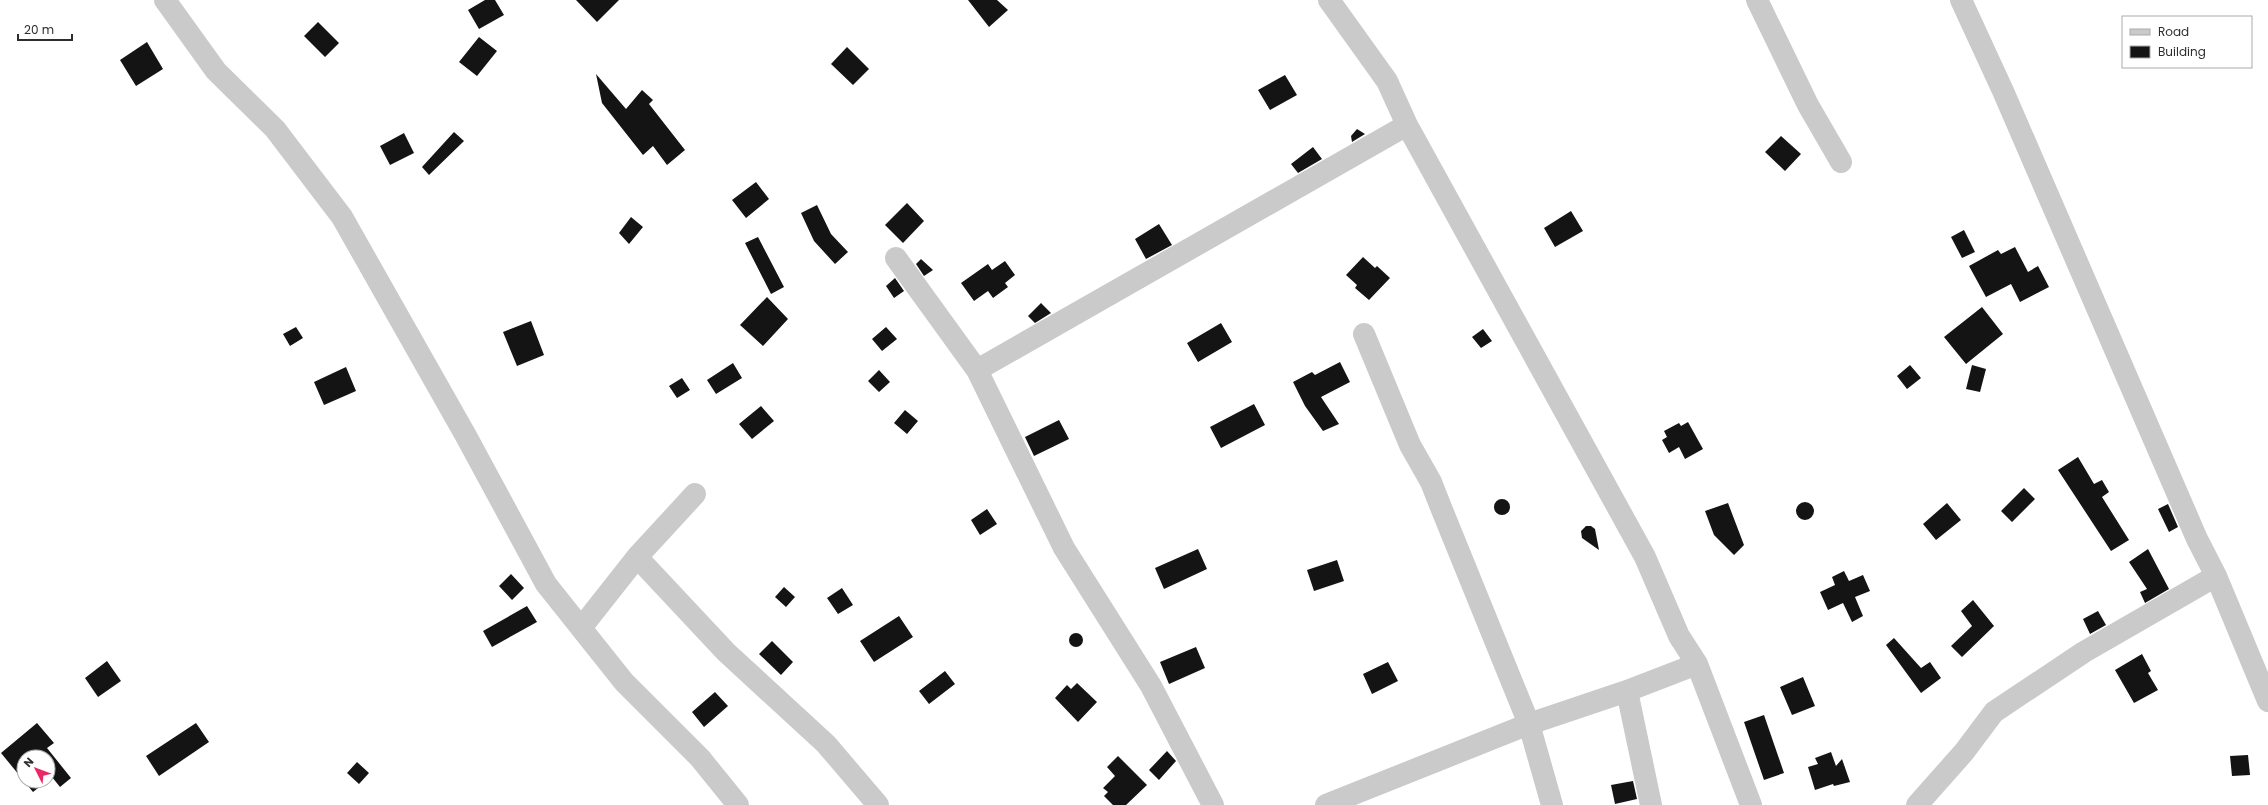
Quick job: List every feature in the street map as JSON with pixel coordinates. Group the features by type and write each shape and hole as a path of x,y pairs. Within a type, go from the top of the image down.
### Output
{"street":[{"path":"164,0 216,71 275,129 342,217 462,429 546,584 624,682 700,758 738,805"},
{"path":"1329,0 1387,81 1407,125 1645,557 1679,636 1697,664 1751,805"},
{"path":"1757,0 1808,105 1841,162"},
{"path":"1961,0 2003,91 2197,539 2216,576 2268,701"},
{"path":"977,370 1407,125"},
{"path":"896,258 977,370 1064,548 1151,686 1213,805"},
{"path":"1364,334 1410,445 1431,482 1529,724 1552,805"},
{"path":"581,628 637,556 695,494"},
{"path":"637,556 726,652 826,744 878,805"},
{"path":"1917,805 1964,752 1994,712 2084,652 2216,576"},
{"path":"1326,805 1356,800 1529,724 1627,692 1697,664"},
{"path":"1627,692 1651,805"}],"building":[{"path":"485,0 495,0 504,15 479,29 468,10"},
{"path":"576,0 619,0 597,22"},
{"path":"968,0 997,0 1008,10 989,27"},
{"path":"318,22 339,43 325,57 304,36"},
{"path":"479,37 497,51 477,76 459,62"},
{"path":"147,42 163,69 136,86 120,60"},
{"path":"847,47 869,69 853,85 831,64"},
{"path":"596,74 626,109 642,90 653,100 649,104 685,150 667,165 653,146 643,155 602,103"},
{"path":"1285,75 1297,95 1270,110 1258,90"},
{"path":"1357,129 1365,134 1352,142 1351,136"},
{"path":"454,132 464,141 429,175 422,167"},
{"path":"404,133 414,153 390,165 380,146"},
{"path":"1781,136 1801,154 1785,171 1765,152"},
{"path":"1313,147 1322,159 1298,173 1291,164"},
{"path":"756,182 769,199 746,218 732,200"},
{"path":"907,203 924,221 903,243 885,225"},
{"path":"817,205 831,234 848,252 835,264 814,241 801,213"},
{"path":"1571,211 1583,231 1555,247 1544,228"},
{"path":"631,217 643,227 629,244 619,233"},
{"path":"1159,224 1172,245 1146,259 1135,239"},
{"path":"1964,230 1975,252 1962,258 1951,237"},
{"path":"758,237 784,287 771,294 745,243"},
{"path":"2015,247 2028,272 2038,266 2049,287 2020,302 2011,284 1986,297 1969,266 1998,250 2001,254"},
{"path":"1363,257 1375,268 1377,266 1390,278 1369,300 1355,288 1357,285 1346,275"},
{"path":"921,259 933,270 924,276 916,264"},
{"path":"1005,261 1015,275 1005,283 1008,287 993,298 988,291 974,301 961,283 988,264 992,270"},
{"path":"895,278 904,291 894,298 886,286"},
{"path":"767,297 788,319 763,346 740,325"},
{"path":"1041,303 1051,313 1035,323 1028,316"},
{"path":"1982,307 2003,334 1966,364 1944,337"},
{"path":"531,321 544,355 517,366 503,332"},
{"path":"1221,323 1232,342 1198,362 1187,343"},
{"path":"296,327 303,338 290,346 283,334"},
{"path":"886,327 897,339 882,351 872,339"},
{"path":"1483,329 1492,341 1481,348 1472,337"},
{"path":"1340,362 1350,382 1321,397 1339,424 1323,431 1305,406 1293,382 1312,372 1315,375"},
{"path":"733,363 742,378 716,394 707,380"},
{"path":"1910,365 1921,378 1907,389 1897,376"},
{"path":"1972,365 1986,369 1980,392 1966,389"},
{"path":"346,367 356,391 324,405 314,382"},
{"path":"879,370 890,382 879,392 868,381"},
{"path":"682,378 690,390 677,398 669,386"},
{"path":"1254,404 1265,425 1221,448 1210,427"},
{"path":"761,406 774,421 752,439 739,424"},
{"path":"905,410 918,421 907,434 894,423"},
{"path":"1059,420 1069,439 1034,456 1025,437"},
{"path":"1688,422 1703,449 1685,459 1679,447 1669,453 1662,440 1667,437 1664,431 1679,423 1681,426"},
{"path":"2078,457 2094,484 2102,480 2109,492 2102,497 2129,540 2111,551 2058,470"},
{"path":"2024,488 2035,499 2012,522 2001,511"},
{"path":"1502,499 1508,501 1510,507 1508,513 1502,515 1496,513 1494,507 1496,501"},
{"path":"1805,502 1811,505 1814,511 1811,517 1805,520 1799,517 1796,511 1799,505"},
{"path":"1728,503 1744,545 1734,555 1714,535 1705,511"},
{"path":"1947,503 1961,520 1936,540 1923,524"},
{"path":"2168,504 2178,527 2169,532 2158,509"},
{"path":"987,509 997,524 980,535 971,520"},
{"path":"1586,526 1591,526 1595,529 1599,550 1582,538 1581,531"},
{"path":"1198,549 1207,569 1164,589 1155,568"},
{"path":"2148,549 2169,589 2145,603 2140,592 2147,589 2129,562"},
{"path":"1337,560 1344,581 1314,591 1307,570"},
{"path":"1844,571 1849,581 1863,575 1870,591 1855,597 1863,616 1852,622 1843,603 1828,610 1820,592 1835,585 1832,577"},
{"path":"511,574 524,588 512,600 499,586"},
{"path":"784,587 795,597 786,607 775,597"},
{"path":"842,588 853,605 838,614 827,598"},
{"path":"1973,600 1994,626 1962,657 1951,646 1972,626 1961,611"},
{"path":"527,606 537,622 492,647 483,631"},
{"path":"2098,611 2106,625 2090,634 2083,619"},
{"path":"899,616 913,637 874,662 860,641"},
{"path":"1073,633 1079,633 1083,637 1083,643 1079,647 1073,647 1069,643 1069,637"},
{"path":"1894,638 1921,668 1930,662 1941,678 1921,693 1886,645"},
{"path":"772,641 793,662 781,675 759,654"},
{"path":"1196,647 1205,668 1169,684 1160,662"},
{"path":"2142,654 2151,671 2148,673 2158,690 2134,703 2115,670"},
{"path":"107,661 121,681 98,697 85,678"},
{"path":"1388,662 1398,681 1372,694 1363,674"},
{"path":"945,671 955,684 929,704 919,691"},
{"path":"1803,677 1815,706 1792,715 1780,687"},
{"path":"1077,683 1097,702 1078,722 1055,698 1067,685 1071,689"},
{"path":"715,692 728,706 704,727 692,712"},
{"path":"1764,715 1784,773 1764,780 1744,722"},
{"path":"37,723 54,743 47,748 48,749 16,749 16,771 1,753"},
{"path":"196,723 209,742 159,776 146,756"},
{"path":"1167,751 1176,761 1159,780 1149,770"},
{"path":"1831,752 1836,766 1842,759 1850,782 1834,786 1833,784 1815,790 1808,767 1818,764 1815,758"},
{"path":"2248,755 2250,775 2232,776 2230,756"},
{"path":"1118,756 1147,785 1126,805 1113,805 1104,796 1108,792 1103,788 1115,776 1107,767"},
{"path":"56,759 71,778 60,787 56,782"},
{"path":"357,762 369,773 359,784 347,773"},
{"path":"1633,781 1637,799 1615,804 1611,785"}]}
